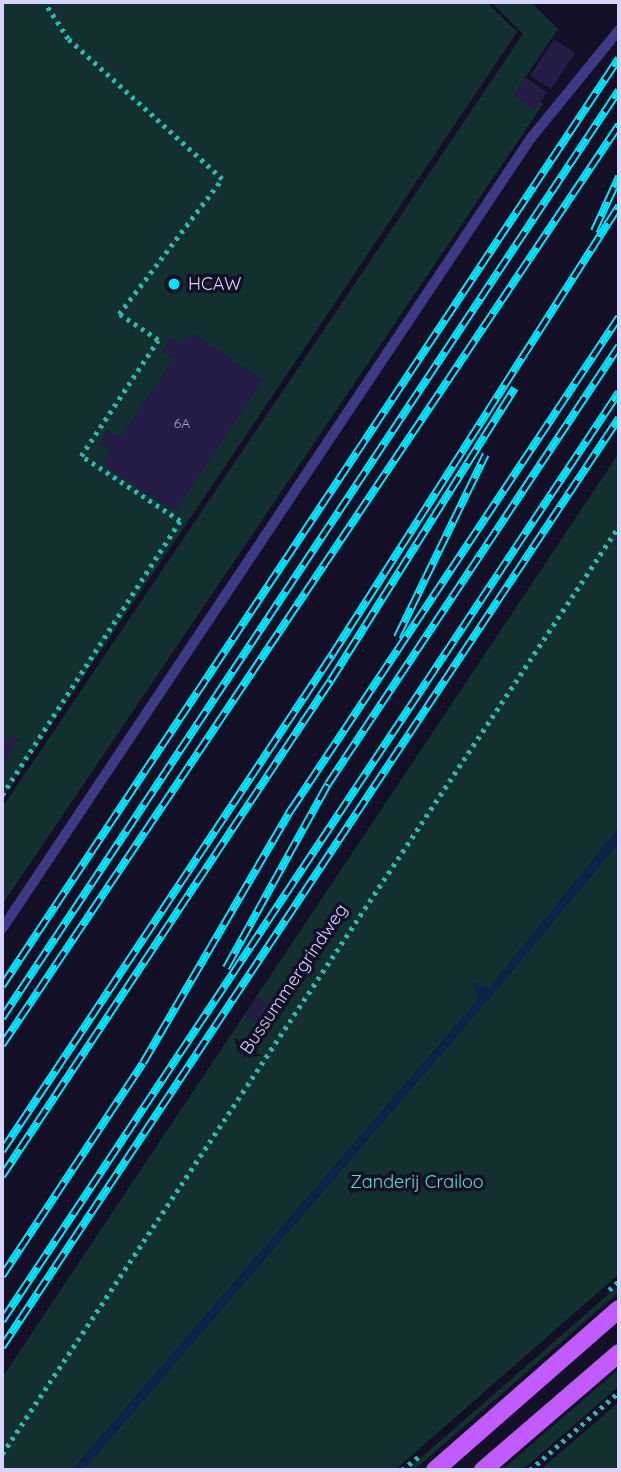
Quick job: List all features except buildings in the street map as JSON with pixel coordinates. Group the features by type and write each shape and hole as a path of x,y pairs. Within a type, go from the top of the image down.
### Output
{"main road":[{"path":"435,1470 619,1309"},
{"path":"483,1470 619,1353"}],"lane":[{"path":"2,929 531,138 619,30"}],"path":[{"path":"2,795 180,521 81,456 158,340 119,314 222,179 68,39 44,2"},
{"name":"Bussummergrindweg","path":"2,1454 619,526"},
{"path":"530,1470 619,1392"}],"green space":[{"name":"HCAW","path":"2,2 487,2 517,32 2,798"},
{"path":"491,2 531,2 558,29 518,88 543,104 2,905 2,808 523,34"},
{"name":"Zanderij Crailoo","path":"619,453 619,1274 395,1470 2,1470 2,1378"},
{"path":"619,1285 619,1292 414,1470 407,1470"},
{"path":"619,1369 619,1386 522,1470 502,1470"},
{"path":"619,1402 619,1470 540,1470"}],"water":[{"path":"619,827 619,843 500,986 87,1466 72,1470 479,998 471,982 489,988"}],"railway":[{"path":"2,986 619,58"},
{"path":"2,1018 619,90"},
{"path":"2,1045 619,125"},
{"path":"594,231 619,177"},
{"path":"2,1151 332,655 619,206"},
{"path":"2,1276 143,1063 291,810 619,317"},
{"path":"226,968 328,784 619,346"},
{"path":"2,1176 331,680 515,388"},
{"path":"2,1321 619,392"},
{"path":"2,1347 619,418"},
{"path":"397,637 486,454"}],"place":[{"name":"HCAW","path":"174,284"}]}
